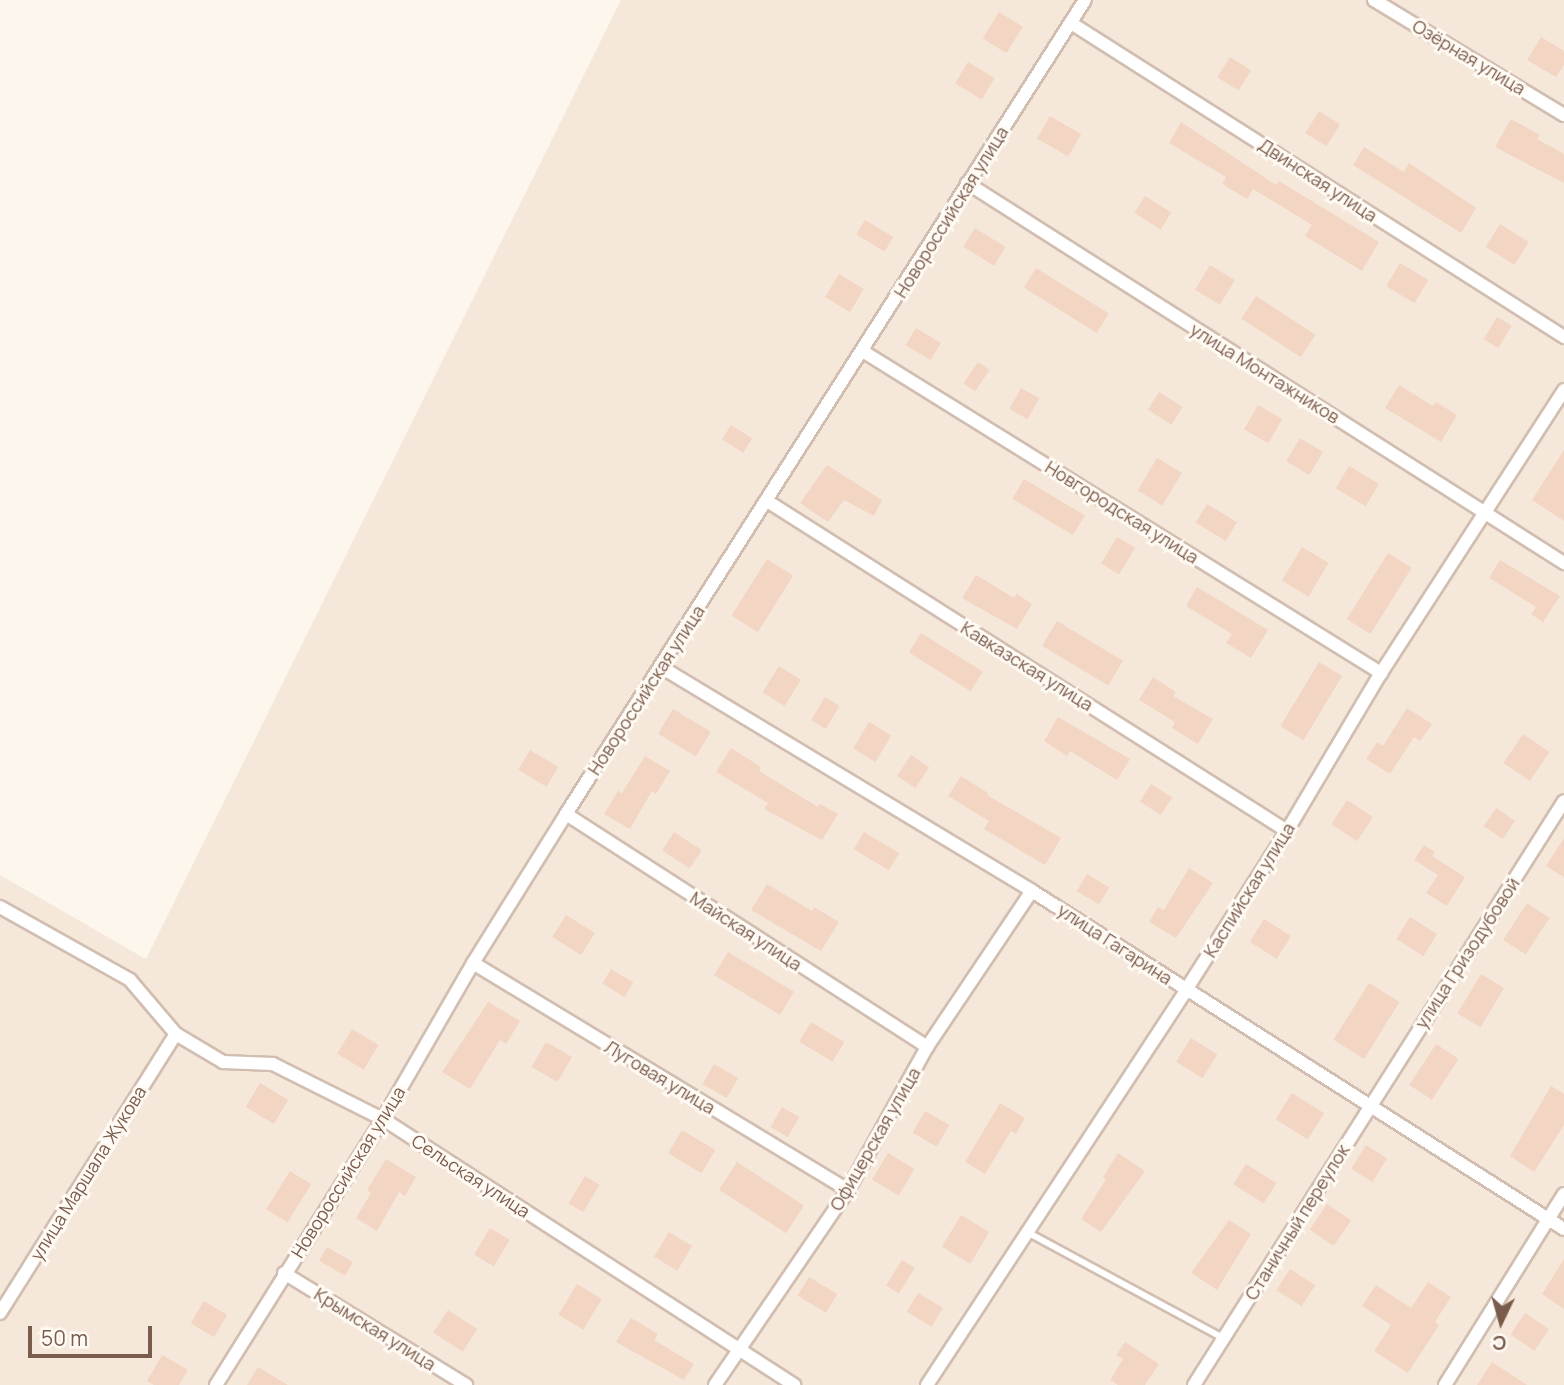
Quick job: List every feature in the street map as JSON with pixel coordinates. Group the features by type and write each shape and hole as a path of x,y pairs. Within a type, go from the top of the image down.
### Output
{"street":[{"name":"Новороссийская улица","path":"215,1385 383,1119 473,963 566,814 864,352 967,183 1085,0"},
{"name":"Озёрная улица","path":"1374,0 1564,114"},
{"name":"Двинская улица","path":"1071,23 1564,337"},
{"name":"улица Монтажников","path":"967,183 1564,563"},
{"name":"Новгородская улица","path":"864,352 1381,673"},
{"name":"Каспийская улица","path":"927,1385 1186,990 1287,831 1381,673 1564,390"},
{"name":"Кавказская улица","path":"768,501 1287,831"},
{"name":"улица Гагарина","path":"662,667 1032,891 1564,1229"},
{"name":"улица Гризодубовой","path":"1370,1105 1564,801"},
{"name":"Майская улица","path":"566,814 926,1047"},
{"name":"Офицерская улица","path":"715,1385 848,1190 926,1047 1032,891"},
{"name":"Сельская улица","path":"0,907 130,981 176,1034 223,1062 273,1064 383,1119 794,1385"},
{"name":"Луговая улица","path":"473,963 848,1190"},
{"name":"улица Маршала Жукова","path":"0,1313 176,1034"},
{"name":"Станичный переулок","path":"1194,1385 1370,1105"},
{"path":"1445,1385 1564,1194"},
{"name":"Крымская улица","path":"284,1273 466,1385"}],"lane":[{"path":"1029,1233 1225,1339"}],"shaded area":[{"path":"621,0 1564,0 1564,1385 0,1385 0,875 146,959"}],"building":[{"path":"999,12 1023,27 1006,53 983,38"},
{"path":"1541,37 1564,51 1564,65 1556,77 1527,60"},
{"path":"1230,57 1251,70 1238,91 1217,77"},
{"path":"968,62 995,78 982,99 955,83"},
{"path":"1319,111 1340,124 1326,146 1305,133"},
{"path":"1050,116 1081,134 1068,157 1037,139"},
{"path":"1511,119 1540,135 1537,139 1564,154 1564,183 1495,147"},
{"path":"1181,122 1276,185 1279,181 1379,242 1362,271 1305,236 1312,225 1253,189 1247,199 1222,184 1226,177 1169,143"},
{"path":"1364,147 1404,172 1409,163 1476,208 1461,233 1353,165"},
{"path":"1145,196 1171,212 1161,229 1134,213"},
{"path":"865,220 893,237 885,252 856,235"},
{"path":"1500,224 1529,242 1515,265 1486,247"},
{"path":"975,228 1006,247 994,266 963,247"},
{"path":"1400,263 1428,280 1414,303 1386,286"},
{"path":"1210,265 1235,280 1220,305 1195,290"},
{"path":"1036,268 1109,314 1097,333 1024,288"},
{"path":"839,274 864,289 850,312 825,297"},
{"path":"1256,296 1316,335 1301,357 1241,319"},
{"path":"1497,317 1512,326 1498,348 1484,339"},
{"path":"916,328 941,343 931,360 906,345"},
{"path":"978,362 990,370 975,391 963,384"},
{"path":"1399,385 1433,406 1436,402 1457,415 1441,442 1385,408"},
{"path":"1021,388 1039,398 1028,419 1009,409"},
{"path":"1159,392 1183,407 1172,425 1148,410"},
{"path":"1258,405 1282,419 1268,443 1244,429"},
{"path":"731,425 752,438 743,453 722,439"},
{"path":"1300,438 1323,452 1309,475 1286,461"},
{"path":"1564,450 1564,521 1532,500"},
{"path":"1157,458 1182,473 1162,506 1137,491"},
{"path":"827,465 882,500 874,516 844,500 828,522 800,503"},
{"path":"1349,466 1379,484 1366,506 1336,488"},
{"path":"1024,479 1085,516 1073,535 1012,499"},
{"path":"1207,504 1237,522 1226,541 1196,523"},
{"path":"1117,537 1135,548 1119,574 1101,564"},
{"path":"1302,547 1329,563 1308,596 1282,580"},
{"path":"1388,553 1412,568 1370,634 1347,619"},
{"path":"767,559 793,575 758,632 731,616"},
{"path":"1500,560 1560,596 1543,622 1531,614 1536,607 1489,578"},
{"path":"976,575 1014,598 1017,594 1032,604 1017,629 962,598"},
{"path":"1197,587 1268,630 1251,658 1226,643 1232,634 1186,606"},
{"path":"1057,621 1123,661 1108,686 1042,646"},
{"path":"921,633 983,672 971,691 909,653"},
{"path":"1319,662 1342,676 1304,740 1280,726"},
{"path":"779,666 801,680 785,706 763,692"},
{"path":"1153,677 1176,692 1173,696 1213,719 1198,744 1172,728 1175,722 1139,700"},
{"path":"825,697 840,706 826,729 811,720"},
{"path":"1407,708 1432,724 1420,741 1414,737 1390,774 1366,759 1377,742 1383,746"},
{"path":"673,709 711,732 696,757 658,734"},
{"path":"1058,717 1130,759 1117,780 1070,751 1067,756 1044,741"},
{"path":"869,722 891,735 875,762 853,749"},
{"path":"1523,734 1550,752 1530,781 1503,763"},
{"path":"731,748 761,767 759,771 818,807 820,804 838,814 822,840 764,809 768,803 716,772"},
{"path":"530,750 558,767 546,787 518,770"},
{"path":"911,755 929,767 915,788 897,776"},
{"path":"645,756 670,771 656,794 652,791 630,829 604,814 618,791 622,793"},
{"path":"961,776 988,793 987,795 1061,838 1045,865 984,829 989,821 948,796"},
{"path":"1151,784 1172,797 1161,815 1140,802"},
{"path":"1347,800 1373,817 1357,841 1331,824"},
{"path":"1496,808 1515,821 1503,839 1484,826"},
{"path":"674,832 702,850 690,868 662,850"},
{"path":"864,832 899,853 889,870 854,849"},
{"path":"1564,838 1564,877 1546,866"},
{"path":"1424,845 1435,852 1432,856 1465,877 1447,906 1426,893 1438,875 1414,860"},
{"path":"1189,868 1213,883 1176,938 1149,922 1158,907 1164,910"},
{"path":"1087,874 1109,887 1099,905 1077,891"},
{"path":"767,884 812,911 814,907 839,922 821,951 751,910"},
{"path":"1527,903 1550,918 1526,955 1503,940"},
{"path":"566,915 595,933 581,955 552,937"},
{"path":"1410,917 1437,934 1423,956 1396,939"},
{"path":"1264,919 1291,936 1277,959 1250,942"},
{"path":"728,952 794,992 780,1015 714,975"},
{"path":"611,969 633,982 625,997 602,984"},
{"path":"1481,974 1504,988 1480,1027 1457,1013"},
{"path":"1369,983 1400,1002 1364,1059 1333,1040"},
{"path":"488,1002 520,1021 506,1044 500,1040 470,1089 442,1072"},
{"path":"811,1022 844,1042 833,1062 799,1042"},
{"path":"352,1029 379,1045 364,1070 337,1054"},
{"path":"1191,1038 1217,1054 1202,1078 1176,1062"},
{"path":"546,1042 572,1057 557,1082 532,1067"},
{"path":"1436,1044 1459,1059 1432,1100 1409,1085"},
{"path":"714,1064 738,1078 727,1098 702,1084"},
{"path":"260,1083 288,1100 274,1124 246,1107"},
{"path":"1551,1086 1564,1094 1564,1125 1534,1172 1510,1156"},
{"path":"1292,1093 1324,1113 1308,1139 1276,1119"},
{"path":"1000,1103 1025,1118 1016,1134 1011,1131 985,1174 965,1162"},
{"path":"782,1107 799,1117 788,1137 770,1127"},
{"path":"925,1111 949,1125 937,1147 912,1133"},
{"path":"682,1130 715,1150 702,1173 668,1153"},
{"path":"1366,1145 1387,1158 1372,1182 1351,1169"},
{"path":"888,1153 915,1169 899,1196 872,1180"},
{"path":"1118,1153 1145,1171 1101,1232 1081,1219 1106,1179 1103,1177"},
{"path":"386,1159 416,1177 405,1196 399,1192 377,1231 356,1218 371,1193 367,1190"},
{"path":"737,1162 804,1206 786,1233 719,1190"},
{"path":"1246,1164 1277,1183 1264,1203 1233,1184"},
{"path":"290,1171 311,1184 287,1222 266,1209"},
{"path":"585,1176 600,1185 583,1212 569,1203"},
{"path":"1327,1204 1351,1220 1334,1246 1310,1230"},
{"path":"961,1215 989,1232 970,1264 942,1247"},
{"path":"1229,1220 1251,1234 1217,1290 1191,1273"},
{"path":"490,1228 510,1240 494,1266 474,1255"},
{"path":"669,1232 692,1246 677,1271 654,1257"},
{"path":"327,1247 353,1262 345,1276 319,1261"},
{"path":"1564,1259 1564,1309 1542,1294"},
{"path":"902,1260 915,1268 899,1293 886,1285"},
{"path":"1290,1269 1315,1285 1302,1306 1276,1290"},
{"path":"809,1277 837,1294 826,1313 798,1296"},
{"path":"1428,1282 1451,1297 1435,1322 1439,1325 1408,1373 1374,1351 1391,1325 1362,1306 1376,1285 1411,1308"},
{"path":"577,1284 602,1299 583,1330 558,1315"},
{"path":"918,1293 943,1308 932,1327 907,1312"},
{"path":"204,1301 227,1315 214,1337 191,1323"},
{"path":"448,1310 477,1329 463,1352 433,1333"},
{"path":"1525,1313 1549,1329 1535,1351 1510,1335"},
{"path":"631,1318 658,1334 654,1340 694,1364 684,1380 616,1342"},
{"path":"1125,1342 1159,1364 1145,1385 1118,1385 1110,1380 1123,1359 1116,1355"},
{"path":"162,1355 188,1370 179,1385 154,1385 147,1381"},
{"path":"1492,1362 1527,1385 1477,1385"},
{"path":"258,1367 288,1385 247,1385"}]}
